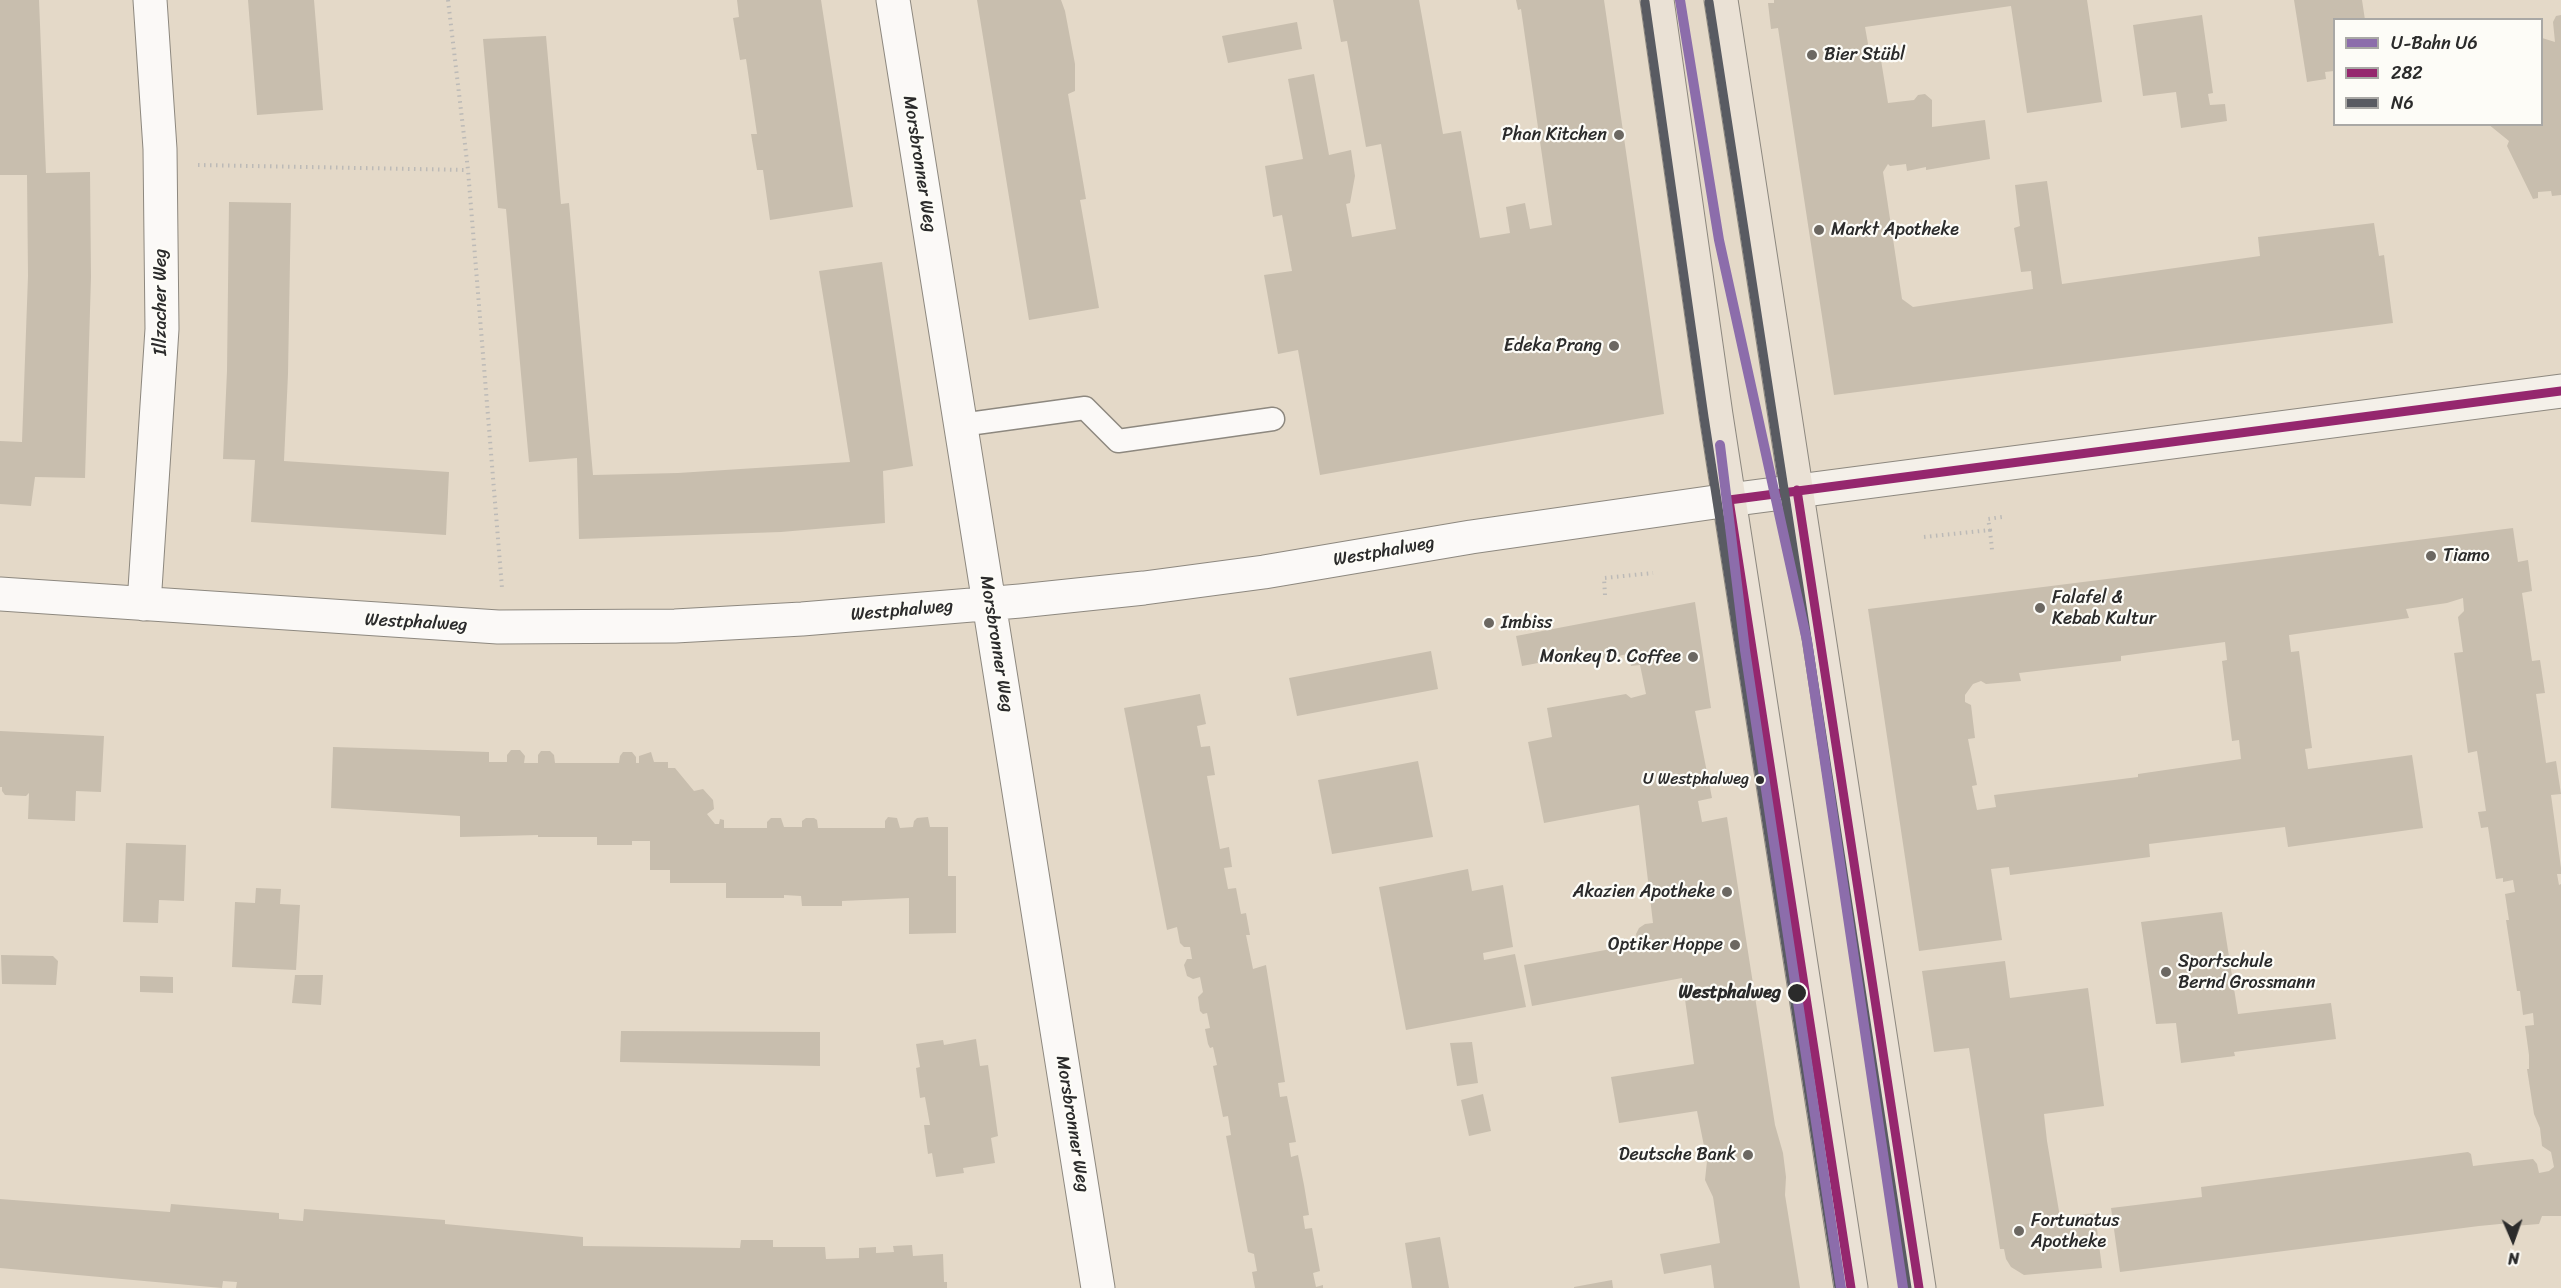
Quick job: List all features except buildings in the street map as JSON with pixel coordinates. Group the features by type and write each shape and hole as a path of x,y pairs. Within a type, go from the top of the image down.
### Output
{"main road":[{"path":"1657,0 1729,500 1851,1288"},
{"path":"1721,0 1919,1288"}],"street":[{"name":"Illzacher Weg","path":"144,604 162,329 160,149 150,0"},
{"name":"Morsbronner Weg","path":"893,0 1098,1288"},
{"name":"Westphalweg","path":"0,594 434,625 565,628 802,620 1144,588 1264,572 1471,537 1797,490 2561,391"}],"lane":[{"path":"961,425 1085,408 1119,441 1273,419"}],"path":[{"path":"448,0 468,170 502,589"},
{"path":"194,165 468,170"},
{"path":"1992,550 1989,519 2002,517"},
{"path":"1924,537 1990,530"},
{"path":"1605,595 1604,578 1653,573"}],"metro line":[{"name":"U6","path":"1680,0 1719,240 1807,641 1903,1288"},
{"name":"U6","path":"1720,445 1745,650 1841,1288"}],"transit line":[{"name":"N6","path":"1645,2 1704,417 1839,1288"},
{"name":"N6","path":"1709,2 1907,1288"},
{"name":"282","path":"1851,1288 1729,500 2561,391"},
{"name":"282","path":"1797,490 1919,1288"}],"place":[{"name":"Bier Stübl","path":"1812,55"},
{"name":"Phan Kitchen","path":"1619,135"},
{"name":"Markt Apotheke","path":"1819,230"},
{"name":"Edeka Prang","path":"1614,346"},
{"name":"Tiamo","path":"2431,556"},
{"name":"Falafel & Kebab Kultur","path":"2040,608"},
{"name":"Imbiss","path":"1489,623"},
{"name":"Monkey D. Coffee","path":"1693,657"},
{"name":"U Westphalweg","path":"1760,780"},
{"name":"Akazien Apotheke","path":"1727,892"},
{"name":"Optiker Hoppe","path":"1735,945"},
{"name":"Sportschule Bernd Grossmann","path":"2166,972"},
{"name":"Westphalweg","path":"1797,993"},
{"name":"Deutsche Bank","path":"1748,1155"},
{"name":"Fortunatus Apotheke","path":"2019,1231"}]}
